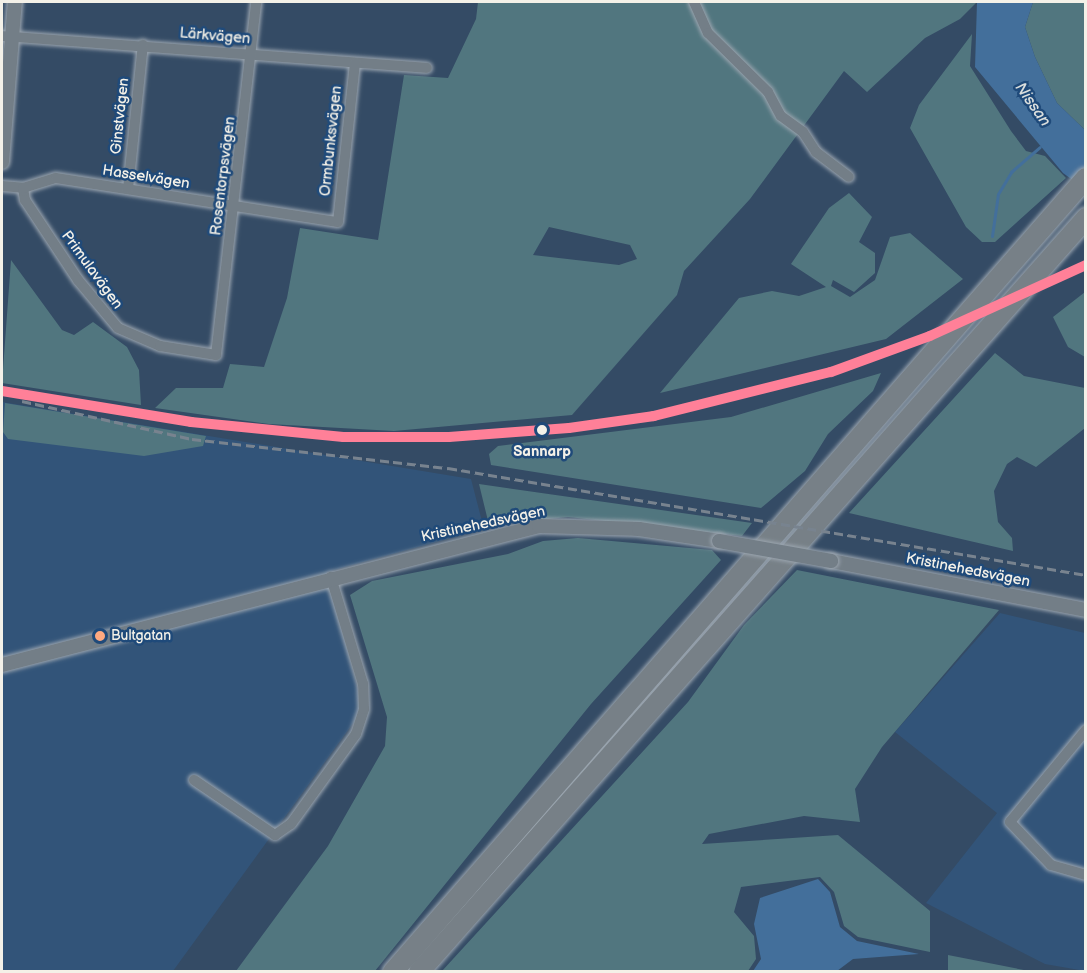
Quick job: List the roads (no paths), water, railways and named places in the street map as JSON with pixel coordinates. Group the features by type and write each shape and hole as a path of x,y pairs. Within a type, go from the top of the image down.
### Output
{"highway":[{"path":"393,972 1086,178"},
{"path":"419,972 1086,218"}],"street":[{"path":"2,162 7,37 15,2"},
{"name":"Rosentorpsvägen","path":"216,355 235,206 256,2"},
{"path":"694,2 708,33 768,92 781,116 803,132 816,152 849,177"},
{"name":"Lärkvägen","path":"7,37 143,45 427,68"},
{"name":"Ginstvägen","path":"128,189 143,45"},
{"name":"Ormbunksvägen","path":"338,222 355,63"},
{"name":"Hasselvägen","path":"23,188 56,178 338,222"},
{"path":"2,186 23,188"},
{"name":"Primulavägen","path":"23,188 25,200 78,280 118,328 160,346 216,355"},
{"name":"Kristinehedsvägen","path":"2,665 331,577 539,526 639,529 831,561 1086,610"},
{"path":"194,780 275,835 291,824 356,734 364,709 363,684 331,577"},
{"path":"1086,730 1010,822 1021,839 1051,865 1086,875"}],"water":[{"name":"Nissan","path":"977,2 1033,2 1025,27 1035,57 1057,103 1085,130 1085,189 1063,173 975,67"},
{"path":"818,879 830,892 840,927 857,941 919,954 853,959 837,971 753,971 761,959 754,924 760,898"}],"waterway":[{"path":"992,236 998,194 1011,172 1040,147"}],"railway":[{"path":"22,401 192,439 448,468 1086,575"}],"place":[{"name":"Sannarp","path":"542,430"},
{"name":"Bultgatan","path":"100,636"}]}
